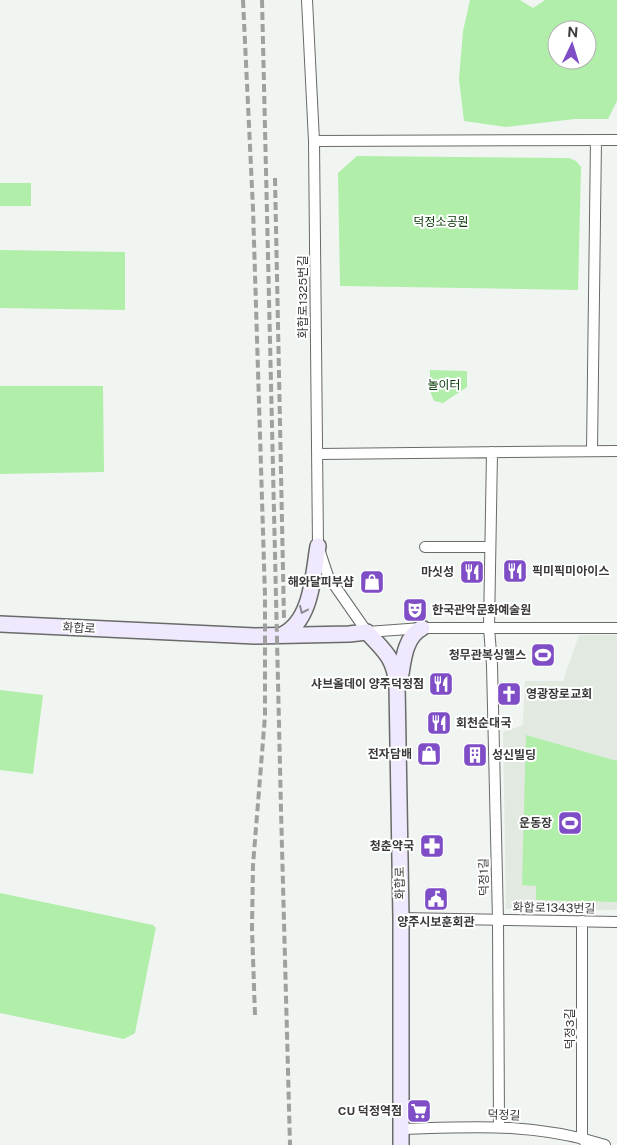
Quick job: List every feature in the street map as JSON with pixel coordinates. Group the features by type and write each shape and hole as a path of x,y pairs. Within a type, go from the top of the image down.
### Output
{"main road":[{"path":"289,635 304,612 309,598 318,546"},
{"name":"화합로","path":"0,624 255,636 367,632 392,659 395,669 397,694 401,918 401,1145"},
{"path":"397,694 409,641 413,634 422,628"}],"street":[{"name":"화합로1325번길","path":"307,0 314,141 318,546 328,576 367,632"},
{"path":"592,451 596,140"},
{"path":"314,141 617,140"},
{"path":"318,454 617,451"},
{"path":"489,628 492,452"},
{"path":"425,547 490,547"},
{"name":"화합로","path":"367,632 422,628 617,628"},
{"name":"덕정1길","path":"489,628 492,665 498,920 499,1126"},
{"name":"화합로1343번길","path":"401,918 617,922"},
{"name":"덕정3길","path":"582,921 585,1141"},
{"name":"덕정길","path":"401,1129 499,1126 540,1130 605,1145"}],"shaded area":[{"path":"579,635 617,635 617,910 506,909 503,732 523,725 525,681 563,681"}],"green space":[{"path":"470,0 520,0 533,8 545,0 617,0 617,101 608,119 575,119 506,127 464,121 459,79 463,31"},
{"name":"덕정소공원","path":"357,156 569,158 576,161 581,167 578,290 340,286 338,173"},
{"path":"0,183 31,183 31,206 0,206"},
{"path":"0,250 125,252 125,310 0,308"},
{"name":"놀이터","path":"430,370 467,371 467,387 443,403 434,401 430,391"},
{"path":"0,386 103,386 104,472 0,474"},
{"path":"0,690 43,695 33,774 0,770"},
{"name":"운동장","path":"526,735 617,761 617,902 536,900 536,886 522,885"},
{"path":"0,893 153,925 156,928 135,1033 124,1039 0,1013"}],"railway":[{"path":"243,0 253,209 265,596 265,716 253,865 252,929 255,1015"},
{"path":"262,0 290,1145"},
{"path":"275,178 284,620"}],"place":[{"name":"픽미픽미아이스","path":"515,571"},
{"name":"마싯성","path":"472,572"},
{"name":"해와달피부샵","path":"372,582"},
{"name":"한국관악문화예술원","path":"415,610"},
{"name":"청무관복싱헬스","path":"543,655"},
{"name":"샤브올데이 양주덕정점","path":"441,684"},
{"name":"영광장로교회","path":"509,694"},
{"name":"회천순대국","path":"439,723"},
{"name":"전자담배","path":"429,754"},
{"name":"성신빌딩","path":"475,755"},
{"name":"운동장","path":"570,823"},
{"name":"청춘약국","path":"432,846"},
{"name":"양주시보훈회관","path":"436,899"},
{"name":"CU 덕정역점","path":"419,1111"}]}
